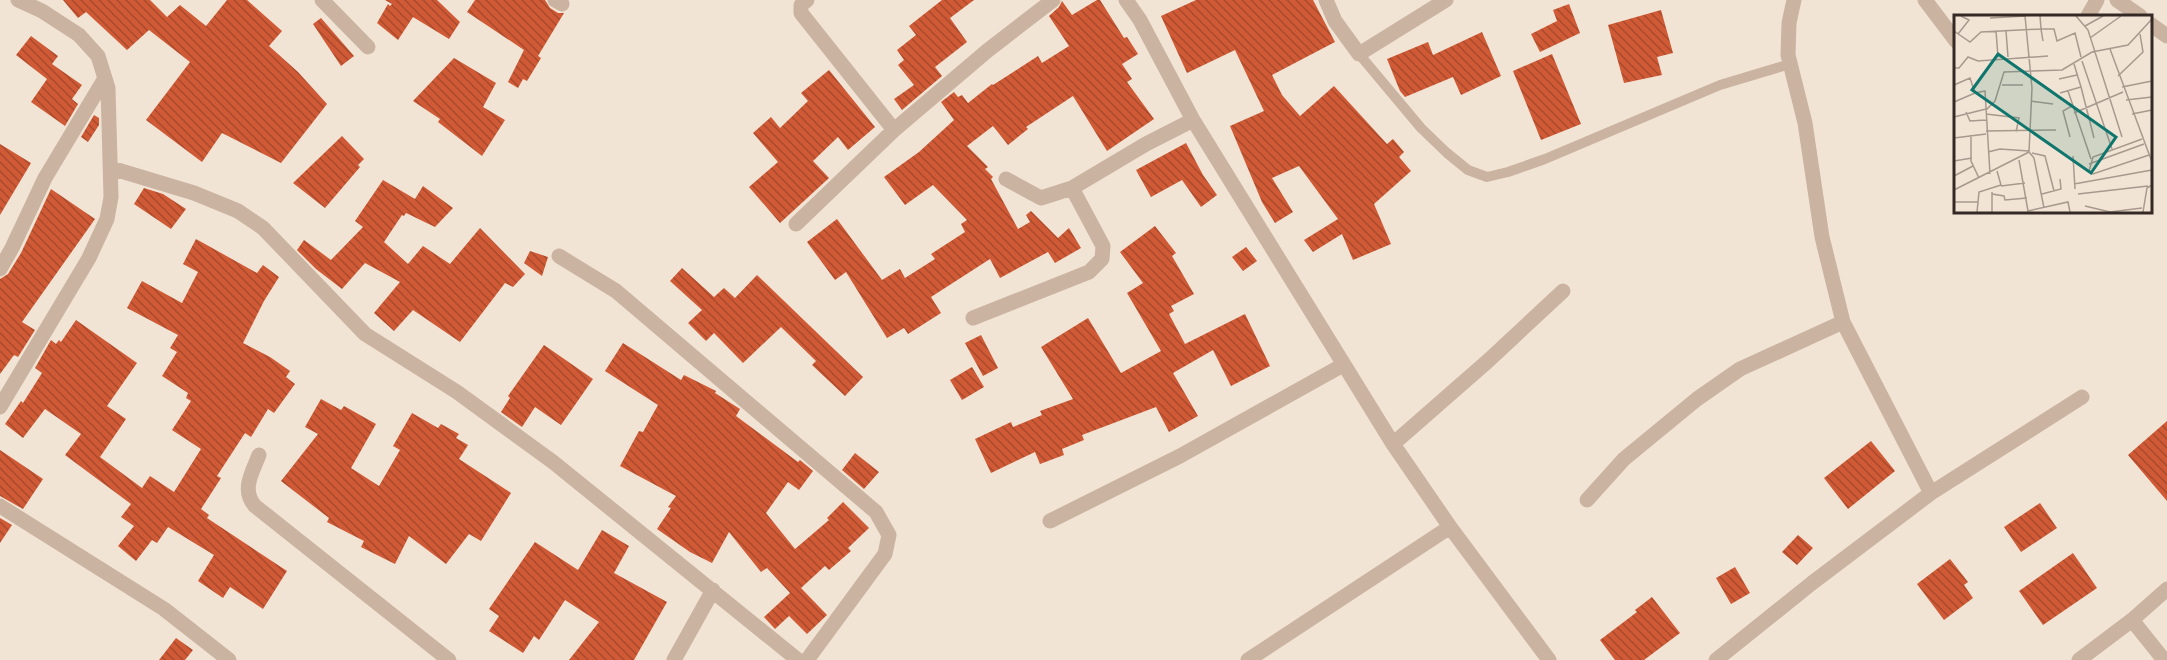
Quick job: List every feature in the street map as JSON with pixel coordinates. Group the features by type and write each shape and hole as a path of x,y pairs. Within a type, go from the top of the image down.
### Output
{"street":[{"path":"0,407 89,258 107,219 111,197 108,88 98,56 79,35 42,11 18,0"},
{"path":"322,0 368,47"},
{"path":"807,0 801,5 801,13 894,129"},
{"path":"796,224 894,129 987,51 1053,0"},
{"path":"1126,0 1140,20 1193,120 1393,444 1450,527 1549,660"},
{"path":"1326,0 1335,21 1359,54 1446,0"},
{"path":"1794,0 1789,23 1788,55 1805,123 1822,237 1843,322 1931,493"},
{"path":"1925,0 1954,38"},
{"path":"2089,15 2097,0"},
{"path":"2117,0 2139,15"},
{"path":"2152,25 2167,36"},
{"path":"0,269 45,178 105,78"},
{"path":"1006,179 1041,198 1072,188 1146,144 1193,120"},
{"path":"111,168 194,193 238,211 262,228 365,334 457,392 553,462 798,660"},
{"path":"973,318 1089,272 1102,259 1103,246 1072,188"},
{"path":"559,256 616,291 876,512 889,535 885,554 807,660"},
{"path":"1393,444 1563,291"},
{"path":"1587,500 1624,459 1714,387 1740,369 1843,322"},
{"path":"1050,521 1180,456 1343,365"},
{"path":"1716,660 1812,583 1931,493 2082,397"},
{"path":"259,455 247,490 249,499 255,506 449,660"},
{"path":"0,506 164,609 229,660"},
{"path":"1248,660 1450,527"},
{"path":"2079,660 2132,620 2167,589"},
{"path":"674,660 713,590"},
{"path":"2132,620 2164,660"}],"lane":[{"path":"1359,54 1421,128 1447,153 1468,170 1487,177 1545,159 1720,86 1790,64"}],"building":[{"path":"63,0 150,0 167,17 180,5 206,26 227,0 247,0 282,31 269,46 298,72 327,104 281,163 222,133 202,162 146,120 190,62 149,30 127,50 86,12 78,18"},
{"path":"385,0 437,0 460,22 449,39 413,17 398,40 377,23 388,4 390,6 392,4"},
{"path":"475,0 545,0 550,8 558,13 564,13 538,56 541,58 527,81 523,79 518,88 508,82 524,50 467,12"},
{"path":"942,0 974,0 950,18 967,42 935,67 942,76 902,110 894,99 914,85 898,65 904,60 897,50 916,35 909,26"},
{"path":"1100,0 1124,38 1127,37 1138,54 1122,64 1132,79 1127,82 1154,119 1107,151 1073,96 1026,127 1028,129 1008,145 993,126 967,146 988,167 985,169 993,177 991,179 1018,229 1030,222 1026,215 1031,211 1058,238 1069,228 1081,248 1055,263 1048,252 1000,278 990,259 931,297 941,313 908,334 904,328 887,338 846,272 835,280 807,242 837,219 882,280 900,269 905,278 935,259 931,254 965,232 961,224 967,220 933,185 905,205 884,177 919,152 954,120 941,102 954,92 958,97 962,95 968,103 992,84 1038,56 1042,63 1069,46 1049,16 1062,1 1072,15"},
{"path":"1196,0 1313,0 1335,42 1272,75 1282,95 1300,116 1334,86 1387,144 1393,139 1404,152 1399,157 1411,171 1374,204 1391,244 1353,260 1342,234 1313,252 1304,240 1338,219 1299,166 1272,178 1293,212 1275,223 1262,202 1230,126 1264,111 1235,50 1187,73 1161,16"},
{"path":"1569,4 1580,33 1540,52 1531,34 1557,21 1553,10"},
{"path":"1661,10 1673,53 1657,57 1662,75 1624,83 1608,25"},
{"path":"321,18 354,56 341,66 313,24"},
{"path":"1482,32 1501,76 1461,95 1453,77 1405,97 1400,91 1387,59 1428,42 1433,55"},
{"path":"31,36 58,56 52,64 82,85 72,99 78,104 65,126 31,102 47,79 16,55"},
{"path":"1552,54 1581,124 1541,140 1513,71"},
{"path":"454,58 496,83 483,107 505,120 482,156 438,122 440,119 413,101"},
{"path":"829,70 875,127 848,150 838,137 813,161 829,178 780,223 749,187 778,162 753,133 771,117 780,128 808,101 801,93"},
{"path":"94,115 99,118 99,125 88,142 81,137"},
{"path":"342,136 364,159 358,165 360,167 325,208 293,183"},
{"path":"1186,143 1217,195 1201,207 1182,180 1151,197 1136,170"},
{"path":"0,144 31,163 0,215"},
{"path":"383,180 415,199 423,186 453,208 435,227 406,213 402,215 384,242 408,264 423,246 450,264 480,228 525,274 513,287 505,283 460,342 413,310 394,331 374,313 400,282 365,263 342,289 316,269 297,250 304,240 331,260 363,227 355,221"},
{"path":"144,188 163,194 186,209 171,229 134,204"},
{"path":"51,189 95,219 22,322 35,330 18,357 14,355 0,374 0,279 8,274 21,253"},
{"path":"1155,226 1176,253 1172,256 1194,294 1171,306 1174,311 1169,314 1185,344 1245,314 1270,366 1231,386 1213,350 1173,373 1198,416 1169,432 1156,407 1082,435 1084,440 1062,449 1064,455 1040,464 1035,452 991,473 975,439 1011,422 1013,427 1042,415 1040,411 1073,399 1041,347 1088,318 1121,373 1161,351 1127,293 1143,283 1120,252"},
{"path":"196,239 257,273 263,265 279,277 243,343 290,371 286,377 295,384 274,413 268,409 251,437 245,433 217,476 221,478 201,509 209,515 207,518 287,571 263,609 230,587 223,598 198,581 214,555 168,527 157,543 152,540 136,561 118,546 134,526 121,517 131,504 65,455 81,434 45,409 23,438 5,424 21,401 23,403 42,373 35,368 51,340 56,344 59,340 61,342 76,320 137,363 107,406 126,419 100,457 142,488 150,476 174,492 201,449 172,430 191,401 186,398 188,393 162,376 177,352 170,348 178,335 127,308 142,281 182,303 198,272 183,264"},
{"path":"1246,247 1257,261 1243,271 1232,257"},
{"path":"530,251 548,257 542,276 524,263"},
{"path":"682,268 714,297 724,288 735,298 757,275 863,377 845,396 812,365 816,361 781,327 743,363 714,333 706,341 688,323 702,310 670,281"},
{"path":"981,335 998,368 983,376 965,343"},
{"path":"623,343 681,380 684,375 716,391 715,393 740,409 736,416 813,471 799,490 788,482 766,513 795,549 829,520 827,518 843,502 869,528 848,548 851,551 829,570 825,566 801,588 827,615 807,634 789,616 775,629 764,617 790,593 767,568 761,572 729,532 712,563 690,552 657,529 676,496 620,466 639,431 643,432 658,405 605,371"},
{"path":"544,345 593,379 561,425 535,407 522,427 501,412 510,398 508,396"},
{"path":"972,367 984,387 962,400 950,380"},
{"path":"321,399 341,410 344,406 376,424 351,468 379,486 400,450 393,446 412,413 438,428 441,424 459,434 456,438 468,445 459,459 511,493 481,541 469,534 446,564 409,536 395,564 361,547 364,541 327,522 329,518 281,481 318,434 305,427"},
{"path":"2167,421 2167,501 2128,455"},
{"path":"1871,441 1895,471 1848,509 1824,478"},
{"path":"0,450 43,479 23,509 0,496"},
{"path":"855,453 879,472 864,489 842,470"},
{"path":"2040,503 2057,528 2021,552 2004,527"},
{"path":"0,518 12,525 0,543"},
{"path":"602,530 629,546 614,573 667,602 634,660 569,660 599,622 565,600 539,640 534,636 523,653 489,631 499,616 489,609 535,542 578,570"},
{"path":"1798,535 1813,548 1797,565 1782,552"},
{"path":"2073,553 2097,588 2043,625 2019,591"},
{"path":"1950,559 1968,582 1964,585 1973,598 1944,620 1917,584"},
{"path":"1735,567 1750,593 1731,604 1716,578"},
{"path":"1652,597 1680,633 1644,660 1615,660 1600,640 1637,612 1635,610"},
{"path":"176,638 193,650 185,660 159,660"}]}
